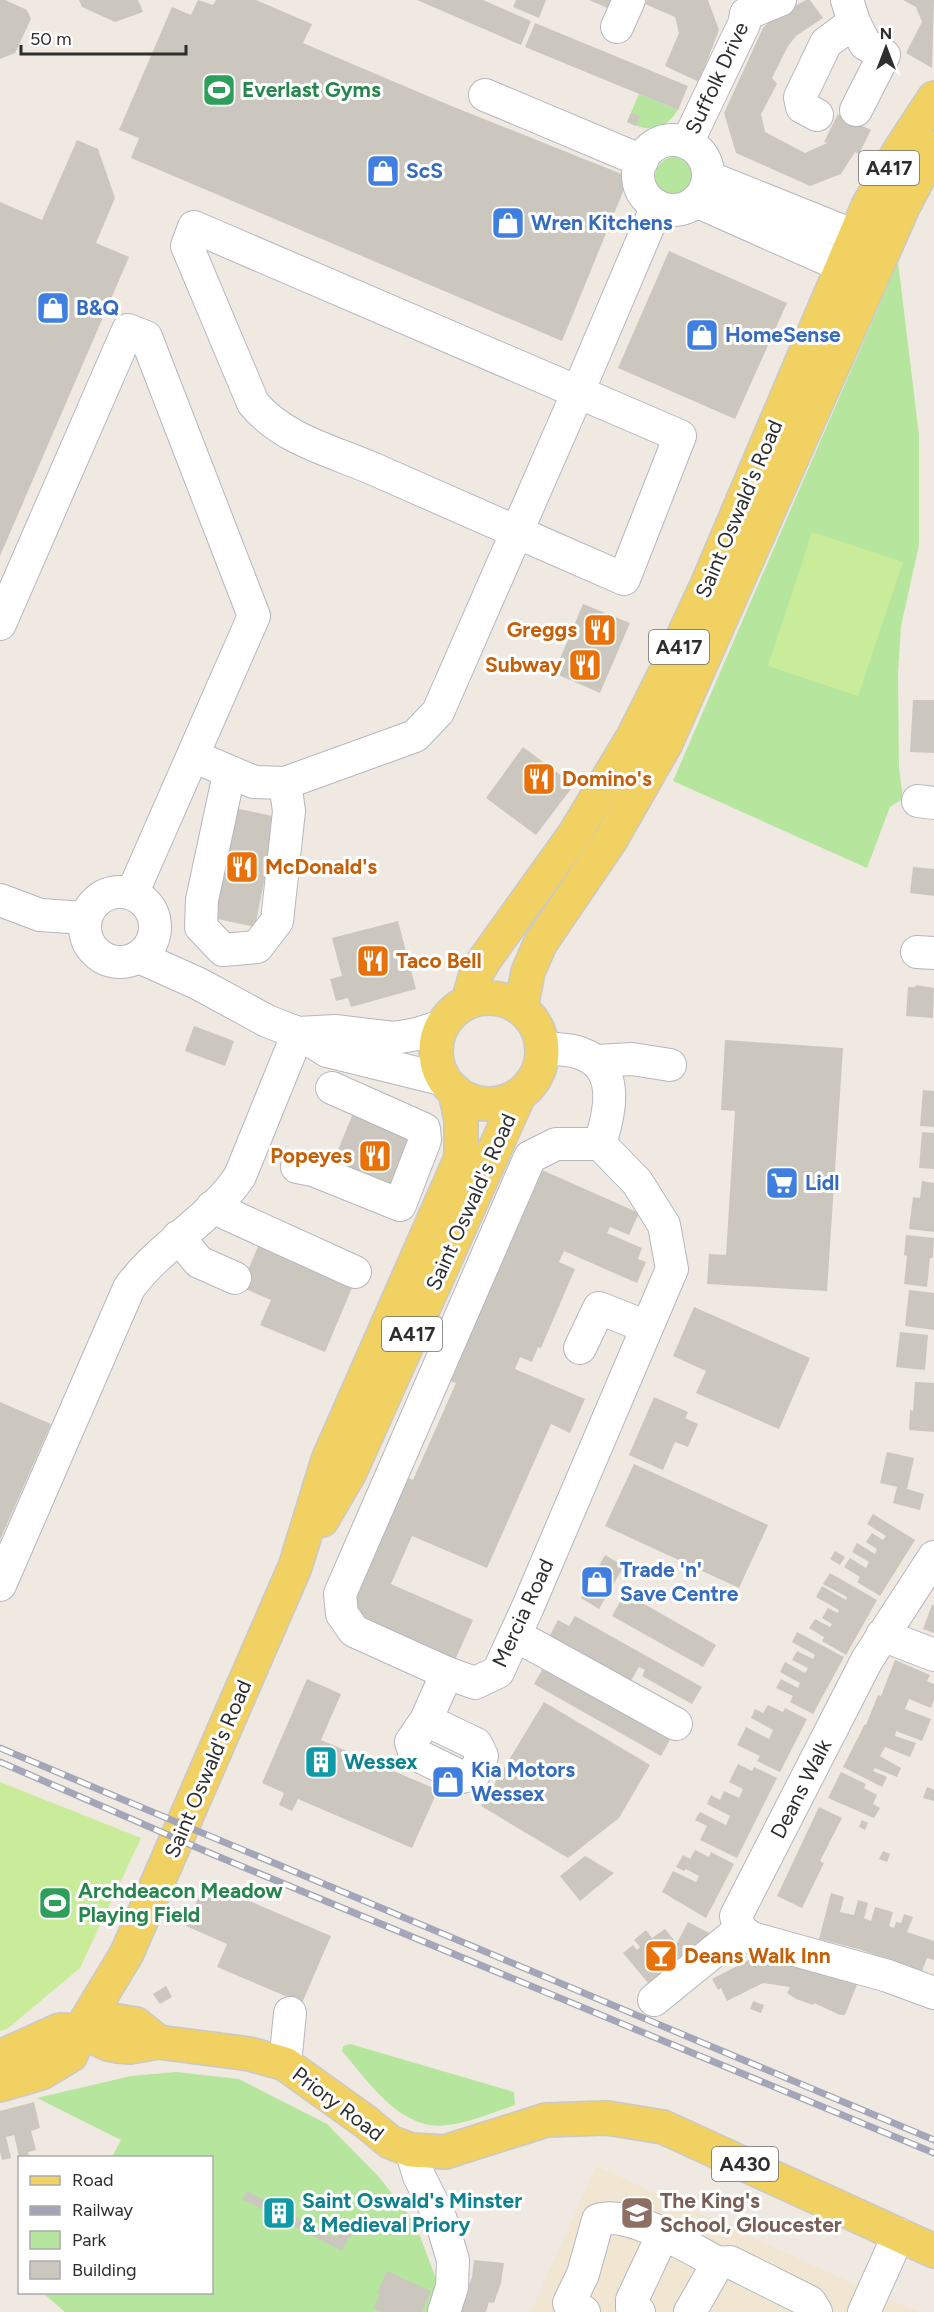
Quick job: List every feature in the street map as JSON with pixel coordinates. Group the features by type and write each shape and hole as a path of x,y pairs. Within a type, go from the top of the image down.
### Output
{"main road":[{"name":"Saint Oswald's Road","path":"468,1002 476,974 485,958 574,835 638,728 674,658 707,585 855,236 884,176 934,98"},
{"name":"Saint Oswald's Road","path":"521,1008 528,972 540,944 610,841 666,743 878,262 903,207 934,148"},
{"path":"442,1026 456,1009 468,1002 491,997 511,1002 521,1008 533,1020 543,1048"},
{"name":"A417","path":"442,1026 436,1051 440,1070 450,1086"},
{"name":"A417","path":"519,1095 531,1084 540,1067 543,1048"},
{"name":"Saint Oswald's Road","path":"0,2085 41,2073 71,2055 80,2031 127,1953 295,1567 328,1460 460,1158 461,1120 450,1086"},
{"path":"450,1086 470,1100 483,1104 504,1102 519,1095"},
{"name":"Saint Oswald's Road","path":"295,1567 350,1473 519,1095"},
{"path":"0,2057 60,2030 80,2031"},
{"name":"Priory Road","path":"80,2031 108,2044 130,2047 158,2042 250,2054 285,2064 357,2115 390,2142 411,2150"},
{"name":"A430","path":"411,2150 445,2152 546,2120 607,2118 663,2127 934,2251"}],"street":[{"name":"Suffolk Drive","path":"687,143 744,24 742,7 780,0"},
{"path":"817,115 802,107 800,97 826,43 851,11 865,44 884,55 856,110"},
{"path":"485,95 642,161"},
{"path":"676,141 687,143 703,157 702,189 677,210 657,206 649,200 639,182 638,171 642,161 656,145 676,141"},
{"path":"702,189 855,236 878,262"},
{"path":"702,189 842,266 878,262"},
{"path":"192,756 229,774 254,782 285,783 415,736 438,712 579,392 657,206"},
{"path":"194,227 579,392 680,436 624,579 374,469 316,446 276,426 263,416 253,403 187,246 194,227"},
{"path":"0,624 128,330 146,337 254,616 132,894"},
{"path":"229,774 202,900 201,912 210,928 254,933 278,921 289,811 285,783"},
{"path":"109,893 132,894 142,900 151,911 154,928 148,948 139,957 127,962 114,962 95,953 86,937 86,918 90,908 98,899 109,893"},
{"path":"0,900 40,915 86,918"},
{"path":"154,928 199,984"},
{"path":"139,957 199,984 267,1022 298,1032 327,1051 450,1086"},
{"path":"298,1032 335,1031 394,1038 442,1026"},
{"path":"0,1586 129,1288 141,1271 232,1188 240,1176 298,1032"},
{"path":"543,1048 579,1052 603,1074 608,1117 600,1144"},
{"path":"603,1074 632,1059 671,1075"},
{"path":"297,1167 313,1170 400,1205 425,1140 424,1128 332,1088"},
{"name":"Mercia Road","path":"556,1144 600,1144 637,1182 664,1225 672,1269 498,1672 475,1683 447,1673 354,1631 342,1614 340,1594 530,1157 556,1144"},
{"path":"212,1207 355,1272"},
{"path":"178,1237 199,1262 235,1278"},
{"path":"580,1348 599,1308 647,1327"},
{"name":"Deans Walk","path":"740,1930 736,1916 867,1660 934,1557"},
{"path":"515,1635 676,1724"},
{"path":"882,1635 934,1654"},
{"path":"426,1720 447,1673"},
{"path":"654,2000 740,1930 752,1938 888,1976 934,1993"},
{"path":"285,2064 290,2013"},
{"path":"411,2150 419,2176 441,2220 453,2260 452,2287 444,2312"},
{"path":"584,2312 569,2303 583,2274 598,2220 606,2217 642,2224 718,2263 730,2262 810,2302 816,2312"},
{"path":"639,2312 632,2308 632,2300 663,2234"},
{"path":"864,2312 899,2234"},
{"path":"698,2309 718,2263"}],"shaded area":[{"name":"The King's School, Gloucester","path":"596,2166 854,2284 919,2312 531,2312"}],"green space":[{"path":"639,94 678,110 667,123 656,128 627,122"},
{"path":"675,157 683,158 689,163 694,169 694,185 689,191 683,196 675,197 667,196 661,191 656,185 655,177 656,169 661,163 667,158"},
{"path":"898,262 919,435 919,545 901,626 898,673 899,768 903,799 890,807 867,868 673,781"},
{"path":"812,532 903,562 858,696 768,666"},
{"name":"Archdeacon Meadow Playing Field","path":"0,1782 141,1838 80,1968 7,2029 0,2031"},
{"path":"350,2044 514,2092 515,2105 457,2124 431,2125 415,2121 388,2102 363,2077 342,2051 343,2046"},
{"path":"176,2072 239,2079 327,2124 379,2177 415,2223 438,2284 428,2312 65,2312 44,2294 213,2294 213,2156 113,2156 121,2140 37,2098 131,2076"}],"building":[{"path":"0,0 27,10 31,19 15,53 0,59"},
{"path":"79,0 138,0 143,12 115,22 82,7"},
{"path":"198,0 213,5 216,0 256,0 312,24 303,43 449,105 629,177 562,341 131,158 139,138 119,130 172,7 191,15"},
{"path":"417,0 483,0 531,21 521,45"},
{"path":"516,0 546,0 539,18 513,7"},
{"path":"589,0 622,0 617,12"},
{"path":"647,0 708,0 719,30 699,82 665,66 679,33 675,17 645,4"},
{"path":"810,0 823,18 796,36 788,46 772,78 777,84 761,114 765,132 805,153 827,143 824,142 838,114 871,130 859,154 855,152 841,174 810,186 736,153 724,113 763,28 774,17"},
{"path":"903,0 934,0 932,68 906,53 922,22 916,7"},
{"path":"535,23 688,86 678,110 525,47"},
{"path":"631,113 640,116 636,126 627,122"},
{"name":"B&Q","path":"77,140 98,149 115,198 96,243 129,257 0,556 0,202 42,220"},
{"name":"HomeSense","path":"669,251 787,303 735,419 618,368"},
{"path":"583,604 630,623 600,693 554,673"},
{"path":"913,700 934,700 934,753 910,752"},
{"path":"523,747 574,785 536,835 486,798"},
{"name":"McDonald's","path":"230,807 277,817 255,927 208,917"},
{"path":"913,867 934,869 934,896 910,893"},
{"name":"Taco Bell","path":"398,921 416,989 351,1007 348,998 336,1001 330,979 342,976 332,938"},
{"path":"916,985 934,988 933,1018 906,1016 908,987"},
{"path":"194,1026 234,1041 225,1066 185,1051"},
{"name":"Lidl","path":"725,1040 843,1048 827,1291 707,1284 709,1254 726,1255 735,1111 721,1110"},
{"path":"923,1090 934,1091 934,1127 920,1126"},
{"name":"Popeyes","path":"354,1111 421,1138 395,1201 328,1174"},
{"path":"922,1132 934,1133 934,1169 919,1168"},
{"path":"542,1170 639,1213 629,1235 610,1227 607,1233 642,1248 638,1259 646,1262 637,1283 564,1251 559,1262 575,1269 541,1348 538,1347 532,1362 520,1357 515,1369 585,1399 570,1433 551,1424 487,1568 412,1536 391,1584 473,1620 455,1660 361,1619 353,1599 408,1478 413,1480 456,1383 450,1381"},
{"path":"922,1181 934,1183 934,1232 909,1229 913,1197 920,1198"},
{"path":"906,1235 934,1238 933,1258 930,1258 927,1287 904,1284 907,1256 904,1255"},
{"path":"259,1244 354,1283 325,1352 260,1325 271,1300 241,1287"},
{"path":"909,1290 934,1293 934,1330 905,1326"},
{"path":"694,1307 810,1358 779,1429 696,1393 706,1371 673,1356"},
{"path":"900,1332 928,1335 925,1370 896,1367"},
{"path":"915,1382 934,1383 934,1432 909,1430"},
{"path":"654,1397 688,1412 685,1418 698,1424 688,1447 675,1442 663,1470 629,1455"},
{"path":"0,1402 51,1424 0,1540"},
{"path":"887,1452 914,1458 907,1489 924,1494 920,1510 893,1503 897,1487 880,1483"},
{"path":"634,1464 768,1525 739,1588 605,1526"},
{"path":"873,1514 915,1540 880,1596 857,1582 860,1577 844,1567 850,1558 866,1568 869,1562 852,1552 857,1543 875,1554 877,1549 866,1542 872,1533 883,1540 886,1536 867,1524"},
{"path":"835,1551 845,1557 840,1565 830,1559"},
{"path":"605,1555 624,1566 599,1609 581,1598"},
{"path":"830,1573 877,1600 846,1655 822,1641 824,1637 809,1628 815,1619 830,1627 832,1624 822,1618 828,1608 838,1613 839,1610 816,1597 822,1586 846,1600 847,1597 823,1584"},
{"path":"625,1593 716,1645 703,1667 612,1616"},
{"path":"932,1605 934,1605 934,1633 923,1629"},
{"path":"575,1616 702,1687 692,1704 642,1676 645,1670 639,1667 629,1684 545,1645 558,1620 569,1626"},
{"path":"797,1632 844,1657 813,1714 790,1702 793,1696 776,1688 781,1679 798,1688 800,1683 780,1672 785,1662 805,1673 808,1668 792,1660 797,1651 813,1659 815,1655 792,1642"},
{"path":"895,1660 930,1675 927,1681 934,1684 934,1700 931,1708 909,1699 905,1709 931,1719 922,1741 896,1731 895,1736 916,1743 910,1757 885,1747 880,1756 901,1768 897,1777 875,1768 873,1771 887,1777 882,1787 843,1767 866,1725 878,1695 881,1696"},
{"path":"547,1661 561,1677 670,1740 661,1756 534,1684"},
{"name":"Wessex","path":"307,1679 341,1694 321,1740 438,1790 412,1848 298,1799 292,1811 279,1805 284,1793 262,1783"},
{"path":"544,1702 650,1765 619,1818 568,1858 481,1806"},
{"path":"768,1705 783,1712 785,1708 807,1719 780,1772 757,1761 760,1756 737,1745 746,1727 769,1739 773,1730 751,1718 755,1709 763,1713"},
{"path":"738,1764 752,1771 754,1767 777,1778 737,1858 700,1840 707,1826 695,1820 700,1812 726,1825 730,1816 707,1804 711,1795 720,1800 724,1791 739,1798 743,1789 729,1782"},
{"path":"841,1772 866,1784 864,1788 877,1795 873,1804 880,1808 874,1818 828,1798"},
{"path":"927,1787 934,1790 934,1801 923,1798"},
{"path":"819,1807 842,1818 820,1861 824,1863 802,1908 777,1896"},
{"path":"862,1820 868,1823 865,1830 859,1827"},
{"path":"695,1850 709,1857 711,1852 734,1864 706,1918 662,1892 673,1871 696,1882 699,1876 676,1867 683,1855 690,1859"},
{"path":"883,1851 890,1854 887,1862 879,1859"},
{"path":"585,1856 614,1873 580,1901 560,1876"},
{"path":"205,1882 331,1936 302,2003 217,1967 227,1944 186,1926"},
{"path":"831,1893 844,1897 840,1912 854,1915 858,1900 868,1903 864,1918 871,1921 875,1907 893,1912 889,1926 894,1928 896,1922 901,1923 904,1914 913,1917 907,1932 934,1941 934,1960 927,1958 922,1971 858,1949 819,1939"},
{"name":"Deans Walk Inn","path":"688,1922 709,1933 695,1958 654,1990 623,1953 633,1945 637,1950 640,1947 634,1940 646,1930 652,1938 665,1929 674,1940 669,1944 671,1947 677,1943"},
{"path":"768,1955 858,1982 845,2015 796,1999 787,1993 790,1987 763,1983 727,2001 721,1988 718,1990 712,1979 749,1960"},
{"path":"166,1986 172,1997 160,2004 153,1994"},
{"path":"753,2001 764,2005 761,2013 750,2009"},
{"path":"34,2102 40,2128 31,2131 36,2150 28,2152 29,2156 19,2156 14,2135 6,2137 11,2158 2,2160 0,2111"},
{"name":"Saint Oswald's Minster & Medieval Priory","path":"247,2191 337,2238 343,2227 352,2232 342,2251 242,2199"},
{"path":"474,2260 504,2263 501,2283 494,2303 489,2302 486,2312 459,2312 472,2277"},
{"path":"387,2271 431,2291 422,2312 381,2312 373,2308 380,2295 377,2294"}],"railway":[{"path":"0,1748 934,2140"},
{"path":"0,1762 212,1854 934,2153"}],"place":[{"name":"Everlast Gyms","path":"219,90"},
{"name":"ScS","path":"383,171"},
{"name":"Wren Kitchens","path":"508,223"},
{"name":"B&Q","path":"53,308"},
{"name":"HomeSense","path":"702,335"},
{"name":"Greggs","path":"600,630"},
{"name":"Subway","path":"585,665"},
{"name":"Domino's","path":"539,779"},
{"name":"McDonald's","path":"242,867"},
{"name":"Taco Bell","path":"373,961"},
{"name":"Popeyes","path":"375,1156"},
{"name":"Lidl","path":"782,1183"},
{"name":"Trade 'n' Save Centre","path":"597,1582"},
{"name":"Wessex","path":"321,1762"},
{"name":"Kia Motors Wessex","path":"448,1782"},
{"name":"Archdeacon Meadow Playing Field","path":"55,1903"},
{"name":"Deans Walk Inn","path":"661,1956"},
{"name":"Saint Oswald's Minster & Medieval Priory","path":"279,2213"},
{"name":"The King's School, Gloucester","path":"637,2213"}]}
